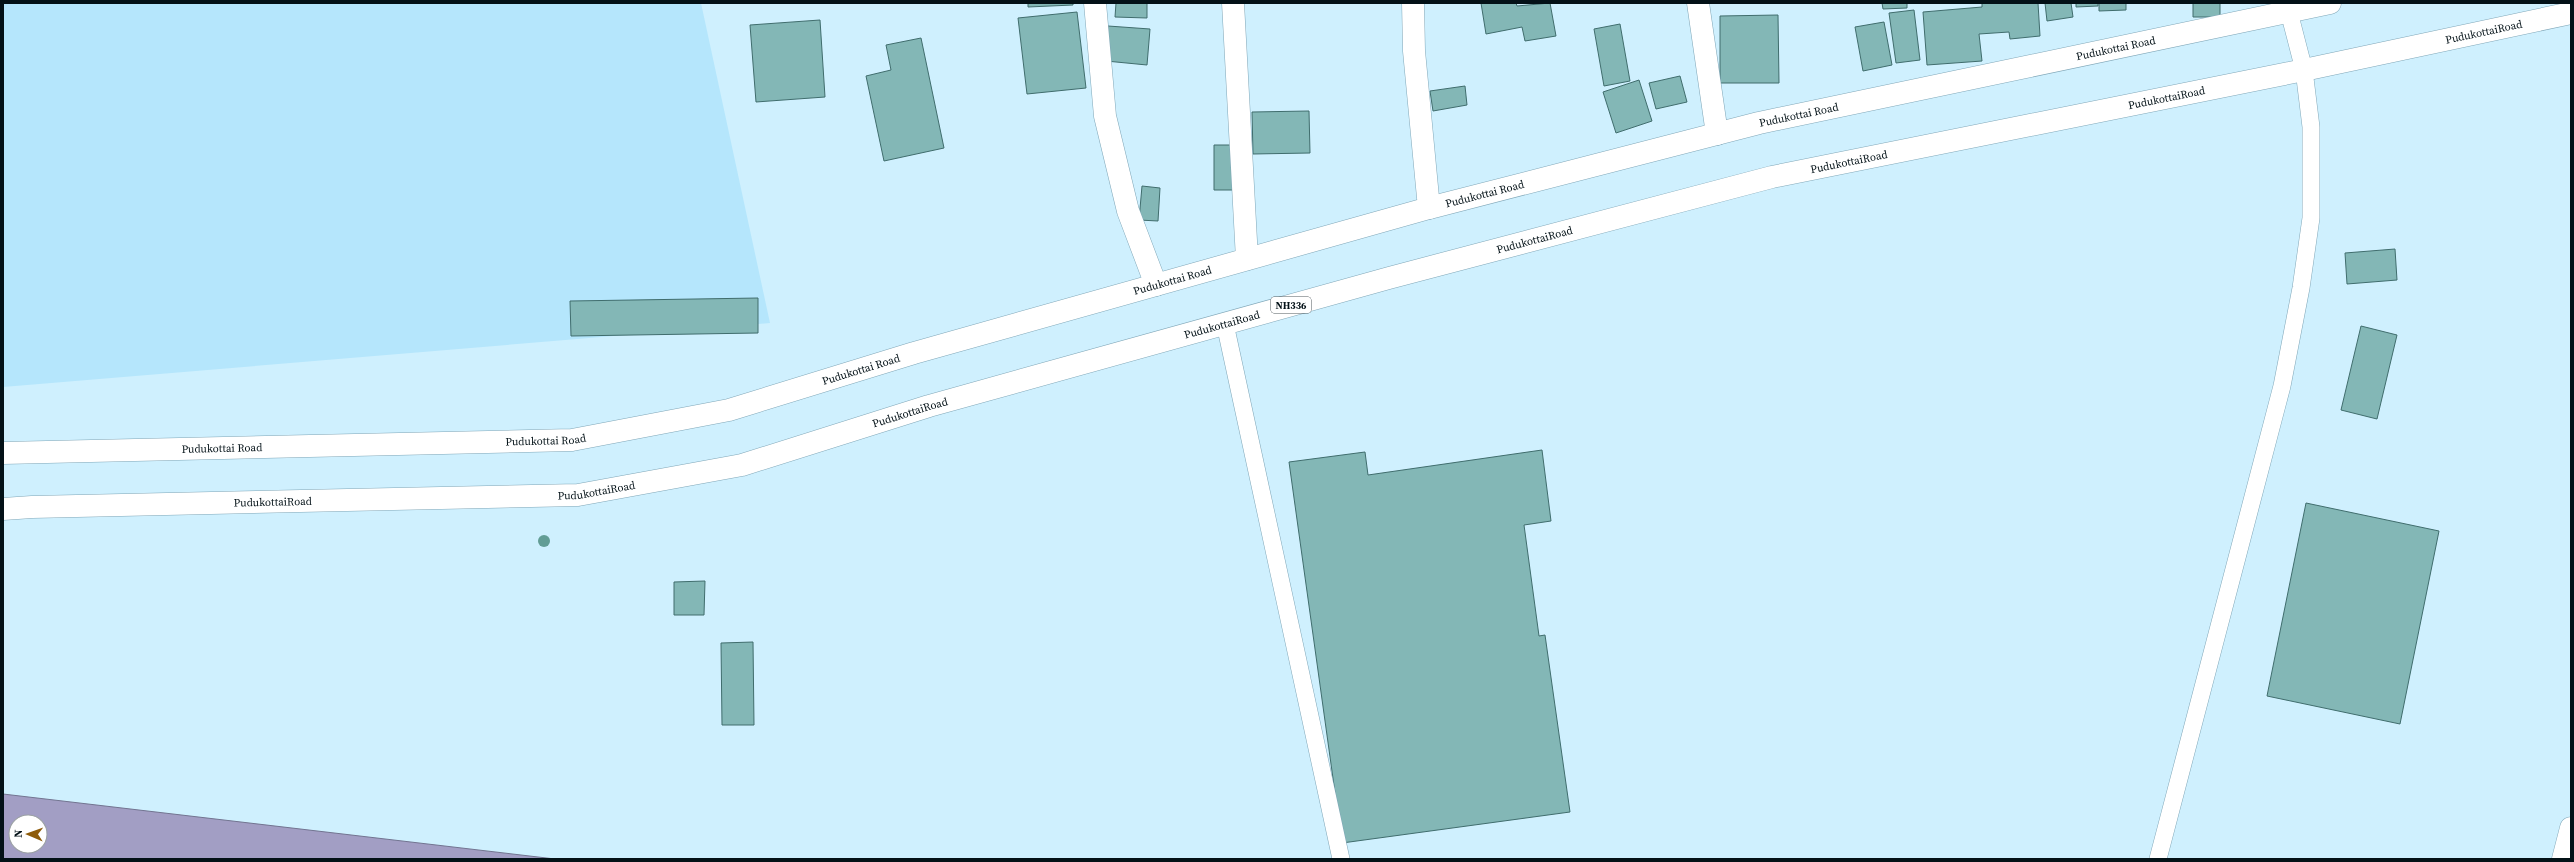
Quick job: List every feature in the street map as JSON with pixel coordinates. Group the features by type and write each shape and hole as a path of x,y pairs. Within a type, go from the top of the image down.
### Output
{"main road":[{"path":"1095,3 1105,116 1128,211 1156,285"},
{"path":"1233,3 1247,259"},
{"path":"1413,3 1414,51 1429,208"},
{"path":"1698,3 1717,134"},
{"name":"Pudukottai Road","path":"3,453 572,440 729,410 914,352 1429,208 1759,123 2330,3"},
{"name":"PudukottaiRoad","path":"3,509 40,506 578,496 742,465 929,406 1225,324 1772,177 2304,70 2571,13"},
{"path":"2563,859 2571,828"}],"lane":[{"path":"2158,859 2248,507 2282,386 2301,288 2311,218 2311,127 2304,70 2289,12"},
{"path":"1225,324 1341,859"}],"shaded area":[{"path":"3,3 701,3 770,323 3,387"},
{"path":"3,794 555,859 3,859"}],"building":[{"path":"1028,3 1073,3 1073,5 1028,7"},
{"path":"1116,3 1147,3 1147,18 1115,17"},
{"path":"1481,3 1516,3 1517,6 1550,3 1556,36 1525,41 1522,27 1486,34"},
{"path":"1882,3 1907,3 1907,8 1883,9"},
{"path":"1982,3 2038,3 2040,36 2010,39 2009,32 1979,34 1982,61 1927,65 1923,12 1982,7"},
{"path":"2045,3 2071,3 2073,17 2047,21"},
{"path":"2076,3 2098,3 2098,6 2076,7"},
{"path":"2099,3 2126,3 2126,10 2099,11"},
{"path":"2193,3 2220,3 2220,17 2193,17"},
{"path":"1914,10 1920,60 1896,63 1889,13"},
{"path":"1077,12 1086,88 1027,94 1018,18"},
{"path":"1778,15 1779,83 1720,83 1720,16"},
{"path":"820,20 825,97 756,102 750,25"},
{"path":"1884,22 1892,65 1863,71 1855,27"},
{"path":"1620,24 1630,81 1604,86 1594,29"},
{"path":"1108,26 1150,29 1147,65 1106,61"},
{"path":"921,38 944,148 884,161 866,76 891,70 886,45"},
{"path":"1680,76 1687,102 1656,109 1649,83"},
{"path":"1639,80 1652,121 1616,133 1603,92"},
{"path":"1465,86 1467,105 1433,111 1430,91"},
{"path":"1309,111 1310,153 1253,154 1252,112"},
{"path":"1214,145 1236,145 1236,190 1214,190"},
{"path":"1142,186 1160,188 1158,221 1139,220"},
{"path":"2395,249 2397,280 2347,284 2345,253"},
{"path":"758,298 758,333 571,336 570,301"},
{"path":"2361,326 2397,335 2377,419 2341,410"},
{"path":"1542,450 1551,521 1524,525 1539,636 1545,635 1570,812 1342,843 1289,462 1365,452 1368,475"},
{"path":"2306,503 2439,531 2400,724 2267,696"},
{"path":"705,581 704,615 674,615 674,582"},
{"path":"753,642 754,725 722,725 721,643"}]}
